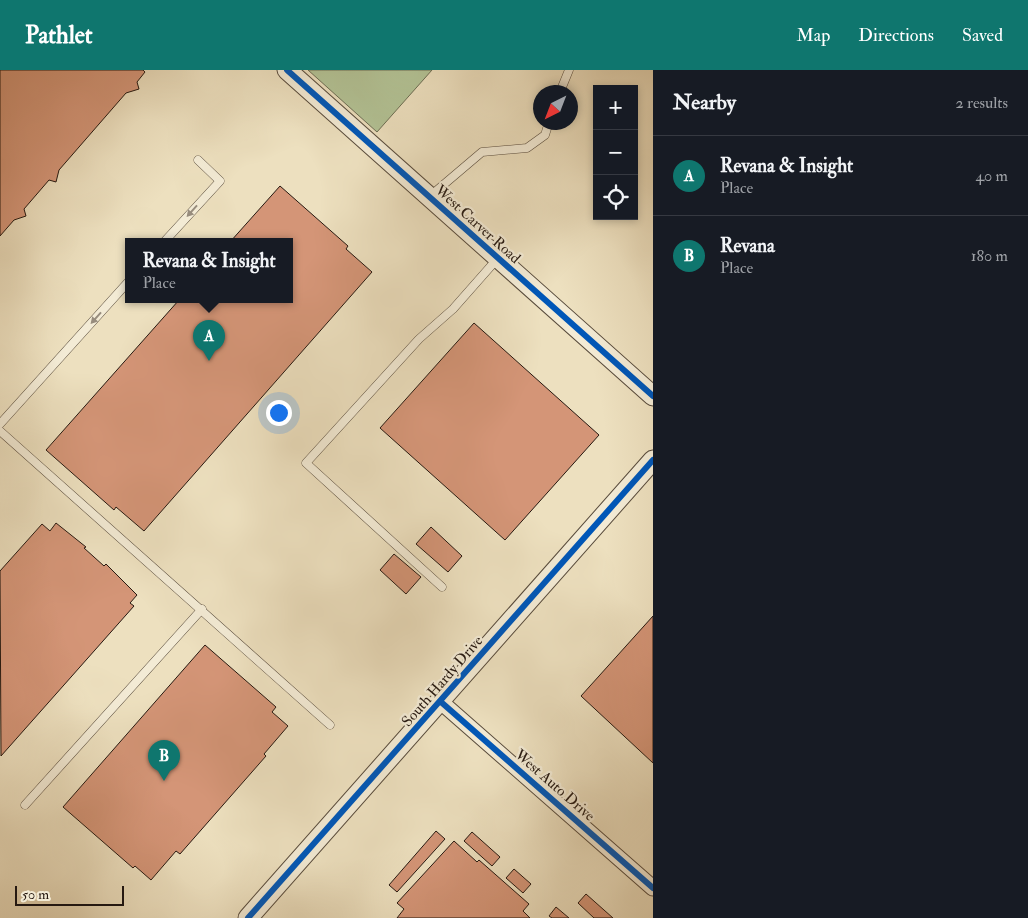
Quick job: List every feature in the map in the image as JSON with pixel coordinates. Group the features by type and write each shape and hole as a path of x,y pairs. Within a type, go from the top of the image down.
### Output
{"street":[{"name":"West Carver Road","path":"287,70 653,396"},
{"name":"South Hardy Drive","path":"248,918 653,460"},
{"name":"West Auto Drive","path":"441,702 653,888"}],"lane":[{"path":"563,85 569,70"},
{"path":"429,197 482,152 527,148 545,135 547,130"},
{"path":"168,238 220,180 198,160"},
{"path":"442,587 306,463 419,339 453,309 498,258"},
{"path":"0,424 125,285"},
{"path":"0,432 330,724"},
{"path":"25,805 202,609"}],"green space":[{"path":"308,70 432,70 377,132"}],"building":[{"path":"0,70 143,70 145,72 137,82 139,89 126,93 59,170 56,182 49,180 24,209 26,216 14,220 0,236"},
{"path":"280,186 348,246 346,249 372,272 144,531 116,507 114,510 46,450 176,303 293,303 293,238 234,238"},
{"path":"474,323 599,435 505,540 380,428"},
{"path":"56,523 86,547 84,548 104,566 106,564 137,595 130,603 134,606 1,756 0,571 42,524 50,531"},
{"path":"431,527 462,556 448,572 416,544"},
{"path":"394,554 421,577 406,594 380,570"},
{"path":"653,616 653,763 581,696"},
{"path":"205,645 276,707 272,712 288,726 264,754 266,756 180,854 176,851 151,880 135,866 133,868 63,807"},
{"path":"436,831 445,839 397,892 389,885"},
{"path":"472,832 500,857 492,866 464,841"},
{"path":"454,841 477,862 479,860 529,904 523,911 530,918 397,918 404,909 397,903"},
{"path":"514,869 531,884 523,893 506,878"},
{"path":"586,894 613,918 594,918 578,903"},
{"path":"556,907 569,918 552,918 549,916"}],"cycle path":[{"path":"287,70 653,396"},
{"path":"248,918 653,460"},
{"path":"441,702 653,888"}],"place":[{"name":"Revana & Insight","path":"209,361"},
{"name":"Revana","path":"164,781"}]}
